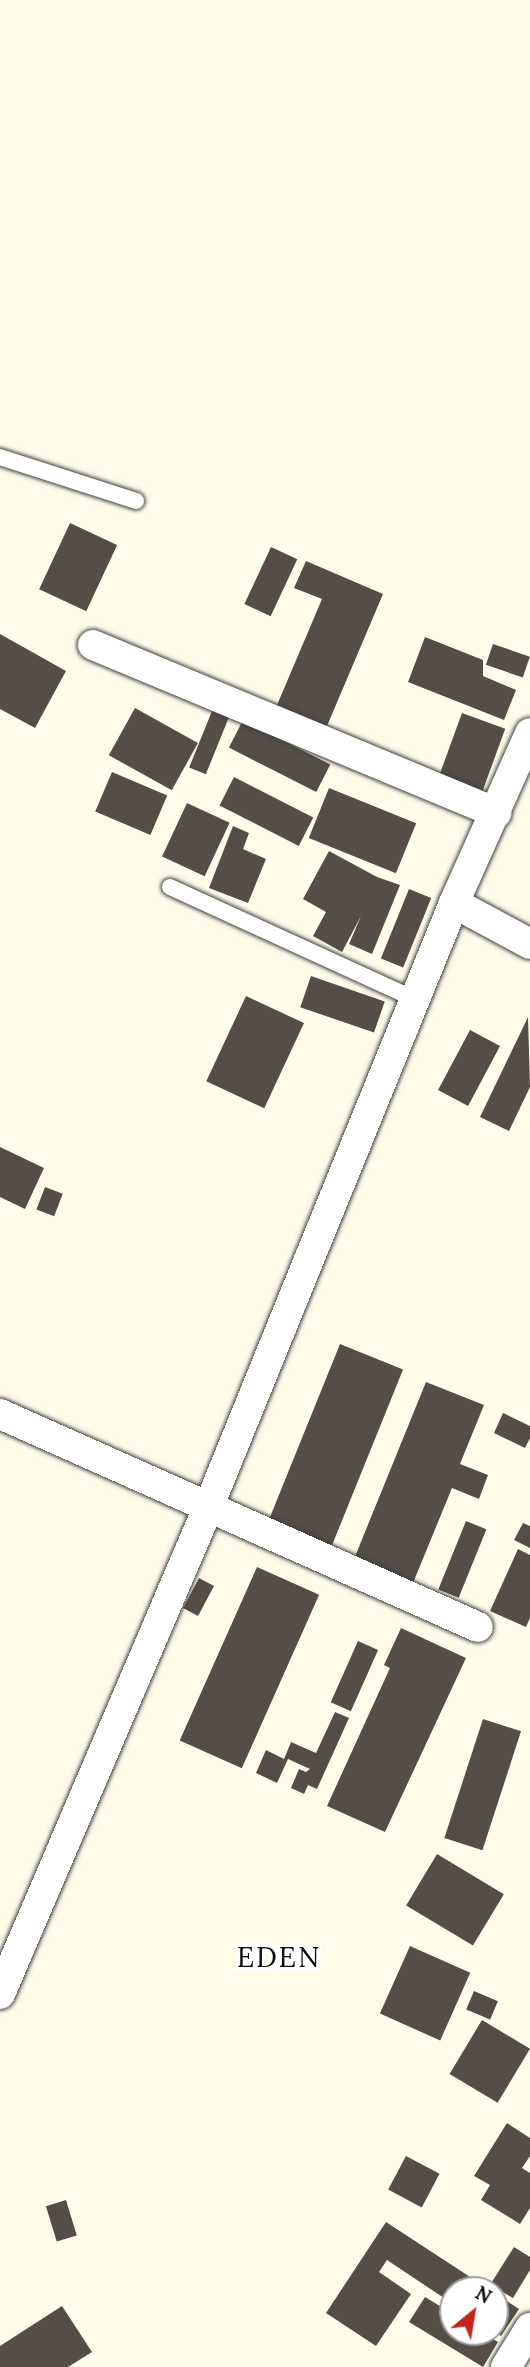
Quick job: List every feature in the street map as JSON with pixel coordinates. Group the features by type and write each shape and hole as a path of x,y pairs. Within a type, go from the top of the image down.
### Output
{"street":[{"path":"93,645 496,813"},
{"path":"0,1994 208,1508 454,903 530,733"},
{"path":"454,903 530,944"},
{"path":"0,1414 478,1627"},
{"path":"506,2367 530,2328"}],"lane":[{"path":"0,457 136,501"},
{"path":"170,887 415,999"}],"building":[{"path":"70,523 117,545 86,611 39,589"},
{"path":"271,547 297,559 271,616 244,604"},
{"path":"306,561 383,594 327,726 277,705 322,599 294,588"},
{"path":"0,634 66,671 35,728 0,709"},
{"path":"425,637 483,660 483,676 516,690 504,720 408,682"},
{"path":"493,644 530,657 523,677 486,665"},
{"path":"135,708 198,743 172,790 109,755"},
{"path":"212,711 229,718 206,774 189,768"},
{"path":"462,713 505,729 483,791 439,775"},
{"path":"243,720 330,764 316,792 229,748"},
{"path":"112,772 167,795 150,835 95,812"},
{"path":"234,777 313,817 299,846 219,806"},
{"path":"329,788 416,823 396,873 309,838"},
{"path":"187,803 230,823 205,876 162,856"},
{"path":"233,826 249,833 243,849 266,859 248,903 209,888"},
{"path":"329,851 377,877 400,885 372,954 349,944 361,916 342,952 313,936 326,912 303,899"},
{"path":"409,889 431,898 403,968 381,959"},
{"path":"311,976 385,1001 374,1033 300,1007"},
{"path":"246,996 304,1023 264,1108 206,1081"},
{"path":"528,1017 530,1087 509,1131 480,1117"},
{"path":"470,1030 500,1046 468,1106 438,1090"},
{"path":"0,1147 44,1168 25,1209 0,1197"},
{"path":"45,1187 63,1194 54,1216 36,1209"},
{"path":"340,1344 403,1369 331,1547 268,1521"},
{"path":"426,1382 484,1405 460,1464 488,1475 479,1499 452,1488 413,1583 354,1559"},
{"path":"503,1413 530,1426 530,1438 525,1448 494,1433"},
{"path":"466,1521 486,1529 459,1598 438,1590"},
{"path":"523,1523 530,1526 530,1548 514,1540"},
{"path":"518,1549 530,1555 530,1618 526,1627 490,1611"},
{"path":"257,1567 319,1595 242,1768 180,1741"},
{"path":"199,1578 214,1586 198,1616 183,1608"},
{"path":"401,1628 466,1658 385,1832 327,1806 390,1668 384,1665"},
{"path":"358,1641 378,1650 351,1711 331,1702"},
{"path":"335,1712 349,1718 317,1789 308,1785 304,1794 291,1788 299,1769 306,1772 310,1769 288,1759 277,1783 256,1773 266,1750 284,1759 291,1742 316,1753"},
{"path":"483,1719 521,1731 482,1850 444,1838"},
{"path":"437,1854 504,1894 473,1946 406,1905"},
{"path":"410,1946 470,1973 440,2040 380,2014"},
{"path":"474,1991 498,2001 490,2020 466,2009"},
{"path":"482,2020 530,2049 498,2103 450,2074"},
{"path":"507,2123 530,2138 530,2156 522,2168 530,2173 530,2208 520,2224 481,2200 490,2185 474,2176"},
{"path":"406,2156 440,2174 422,2207 388,2190"},
{"path":"66,2200 77,2235 57,2242 46,2206"},
{"path":"386,2222 469,2276 439,2276 439,2295 387,2260 379,2272 411,2294 376,2346 326,2313"},
{"path":"514,2247 530,2257 530,2270 513,2298 509,2296 509,2276 496,2276"},
{"path":"425,2297 439,2306 439,2340 409,2322"},
{"path":"509,2302 519,2309 509,2324"},
{"path":"62,2306 92,2352 68,2367 0,2367 0,2346"},
{"path":"448,2346 496,2346 483,2367"}],"district":[{"name":"EDEN","path":"279,1957"}]}
